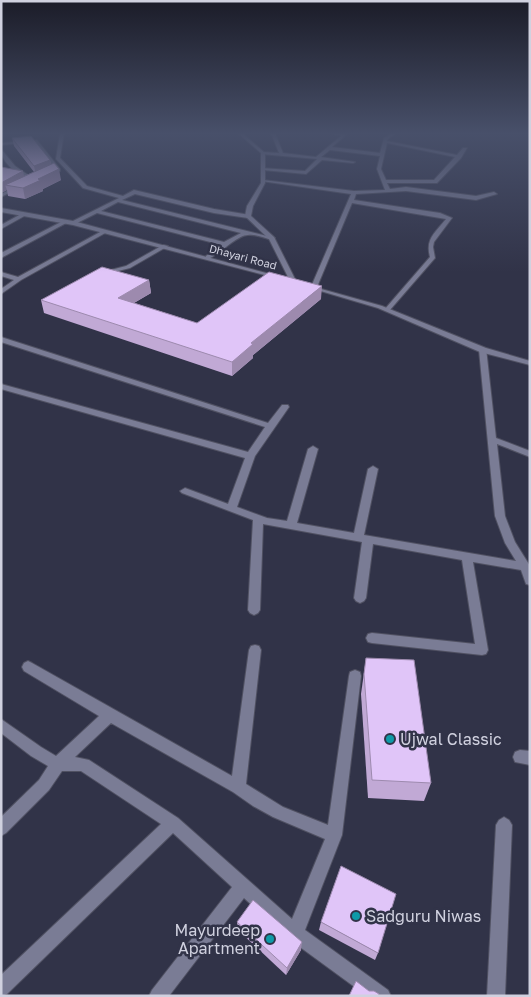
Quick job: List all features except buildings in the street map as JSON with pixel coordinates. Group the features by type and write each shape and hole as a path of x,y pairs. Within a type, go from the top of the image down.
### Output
{"street":[{"path":"1,196 32,180"},
{"path":"78,180 85,187 122,197"},
{"path":"388,191 384,181 435,182 437,180"},
{"path":"248,216 250,206 263,181 354,193 406,189 476,198 494,194"},
{"path":"73,223 134,192 214,211 248,216 272,238 293,281"},
{"path":"314,287 354,193"},
{"path":"116,200 272,238"},
{"path":"350,201 440,214 449,218 431,242 430,247 433,257 387,310"},
{"name":"Dhayari Road","path":"1,210 73,223 208,257 314,287 387,310 483,350 530,363"},
{"path":"96,211 225,244"},
{"path":"1,227 25,214"},
{"path":"1,256 64,222"},
{"path":"1,292 19,279 104,232"},
{"path":"208,257 224,248 225,244 246,233"},
{"path":"102,273 128,267 165,246"},
{"path":"1,274 19,279"},
{"path":"1,339 270,426"},
{"path":"483,350 500,516 510,543 525,567 530,581"},
{"path":"1,386 250,456"},
{"path":"232,509 250,456 285,407"},
{"path":"492,439 530,454"},
{"path":"291,525 313,449"},
{"path":"360,598 363,538 373,469"},
{"path":"185,491 258,518 467,558 525,567"},
{"path":"254,610 258,518"},
{"path":"372,638 482,650 467,558"},
{"path":"238,787 255,650"},
{"path":"28,667 238,787 278,812 334,835"},
{"path":"295,933 334,835 355,676"},
{"path":"1,828 44,785 59,763 110,714"},
{"path":"1,725 47,758 59,763 73,762 84,765 173,822 295,933 382,996"},
{"path":"1,988 173,822"},
{"path":"496,996 504,825"},
{"path":"158,996 243,887"}],"place":[{"name":"Ujwal Classic","path":"390,739"},
{"name":"Sadguru Niwas","path":"356,916"},
{"name":"Mayurdeep Apartment","path":"270,939"}]}
